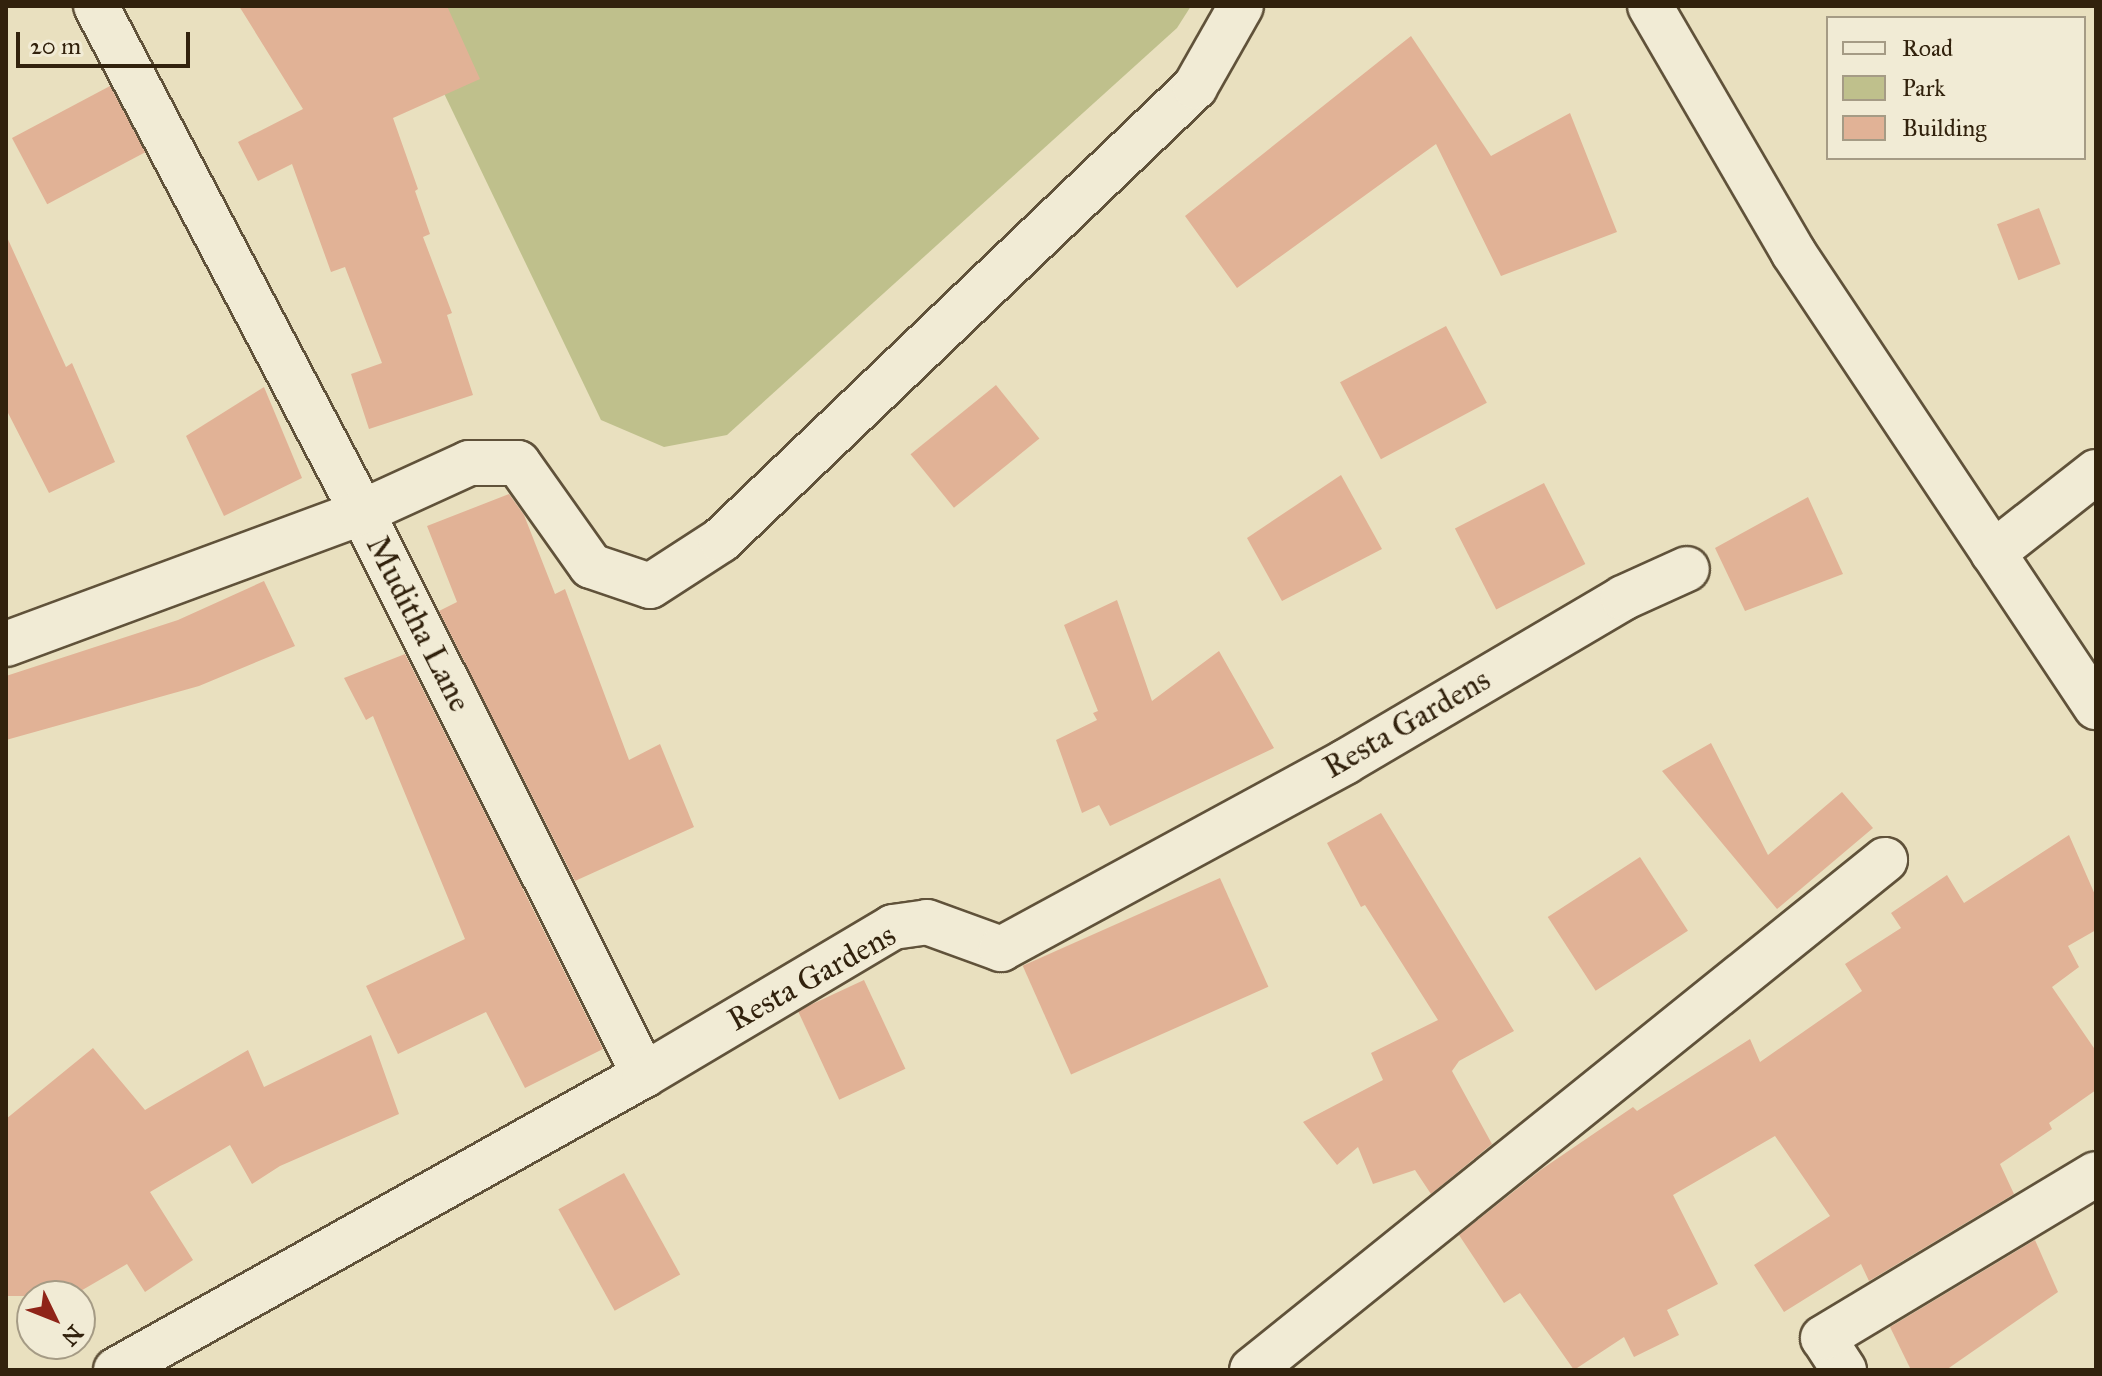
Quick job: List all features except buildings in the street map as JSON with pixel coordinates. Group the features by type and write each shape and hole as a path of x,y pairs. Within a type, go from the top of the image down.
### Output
{"street":[{"path":"96,6 362,512 469,463 518,463 591,566 650,586 721,540 1195,87 1241,6"},
{"path":"1650,6 1793,252 2096,707"},
{"path":"1993,553 2096,472"},
{"name":"Muditha Lane","path":"11,630 362,512 644,1075"},
{"name":"Resta Gardens","path":"116,1370 644,1075 893,927 927,922 1001,949 1345,762 1623,598 1687,569"},
{"path":"1252,1370 1885,860"},
{"path":"1844,1370 1823,1338 2096,1174"}],"green space":[{"path":"402,6 1191,6 1177,28 727,435 664,447 601,420"}]}
